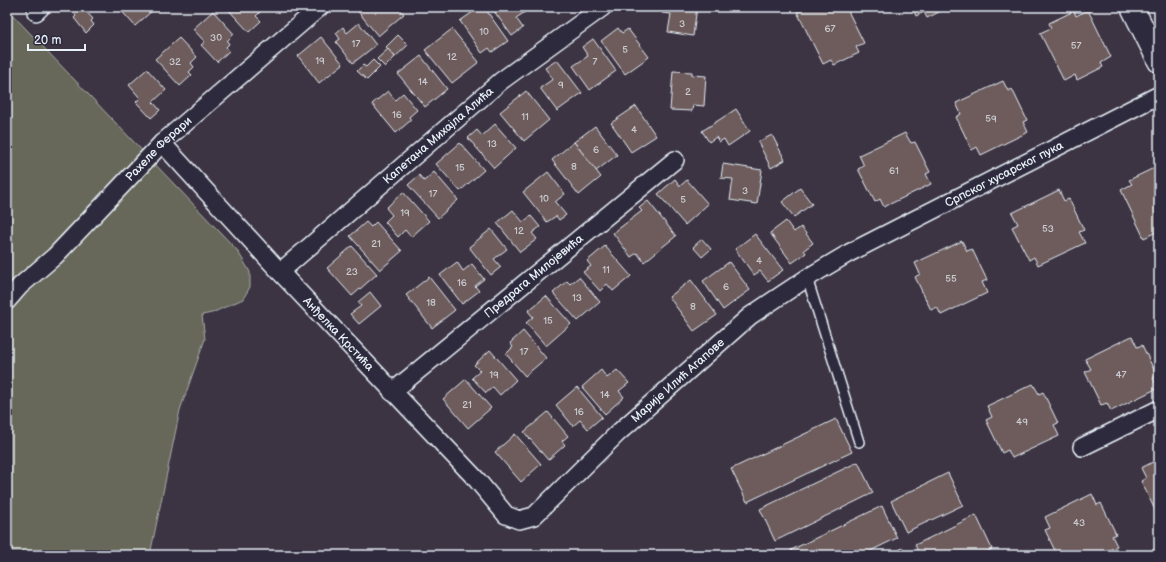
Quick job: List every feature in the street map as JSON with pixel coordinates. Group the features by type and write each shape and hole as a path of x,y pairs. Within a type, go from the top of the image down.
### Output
{"street":[{"name":"Рахеле Ферари","path":"7,301 20,286 55,256 162,143 320,7"},
{"name":"Капетана Михајла Алића","path":"280,272 501,82 603,7"},
{"path":"1132,7 1159,61"},
{"name":"Српског хусарског пука","path":"849,253 1159,95"},
{"name":"Анђелка Крстића","path":"162,143 392,392 477,480 506,515 519,520"},
{"name":"Предрага Милојевића","path":"392,392 675,160"},
{"name":"Марије Илић Агапове","path":"519,520 534,516 618,433 750,316 849,253"},
{"path":"1082,447 1159,409"}],"lane":[{"path":"808,278 859,442"}],"green space":[{"path":"7,9 237,250 250,272 250,287 243,299 212,313 202,315 205,339 180,410 150,555 7,555"}],"building":[{"path":"77,7 82,7 93,19 91,21 94,25 86,33 74,18 76,16 72,12"},
{"path":"118,7 150,7 153,10 135,26"},
{"path":"226,7 265,7 256,16 261,21 249,32"},
{"path":"359,7 398,7 404,14 378,36 356,9"},
{"path":"480,7 484,7 508,41 492,52 489,48 482,53 460,21"},
{"path":"491,7 531,8 516,18 523,28 512,36"},
{"path":"663,7 697,7 693,36 668,32 671,14 662,13"},
{"path":"807,7 846,7 864,43 856,47 859,53 834,65 831,60 823,64 797,12"},
{"path":"912,7 949,7 927,18 924,12 916,16"},
{"path":"1060,7 1072,7 1062,11"},
{"path":"1088,10 1111,57 1101,63 1103,67 1077,80 1075,75 1064,81 1040,33 1051,28 1049,23 1074,11 1076,16"},
{"path":"213,11 234,34 227,41 229,44 226,47 229,51 217,62 201,45 205,42 193,29"},
{"path":"359,23 376,45 353,63 336,42 340,39 336,33 343,27 347,33"},
{"path":"618,28 622,33 628,29 649,57 625,74 601,41"},
{"path":"452,29 479,62 452,83 425,50"},
{"path":"398,35 408,45 395,57 386,47"},
{"path":"321,37 343,64 319,83 298,56"},
{"path":"179,38 197,57 191,63 194,67 189,72 192,75 180,86 155,59"},
{"path":"593,39 616,71 590,90 573,66 588,56 582,47"},
{"path":"388,49 395,57 385,67 377,59"},
{"path":"421,56 447,89 425,107 398,74"},
{"path":"373,60 380,67 367,80 357,71 363,65 366,67"},
{"path":"557,60 582,93 557,111 540,88 553,79 545,68"},
{"path":"147,69 166,90 153,102 160,110 151,118 136,102 140,98 129,85"},
{"path":"673,71 692,72 692,75 706,76 704,106 693,105 692,111 670,110"},
{"path":"1003,81 1008,91 1012,89 1027,120 1023,122 1028,132 981,155 977,147 972,150 956,117 961,114 956,103"},
{"path":"388,91 395,100 403,93 417,110 409,117 411,120 396,133 372,104"},
{"path":"526,91 549,120 524,141 500,112"},
{"path":"636,106 656,136 631,152 611,123"},
{"path":"736,109 750,131 728,146 724,139 719,142 716,137 709,142 702,131"},
{"path":"495,124 516,148 494,168 468,138 477,130 482,136"},
{"path":"595,126 617,155 596,171 574,142"},
{"path":"905,133 911,143 915,142 930,172 926,174 931,184 884,207 880,199 875,202 858,169 864,166 859,155"},
{"path":"772,135 785,160 771,168 758,142"},
{"path":"574,142 601,177 579,195 552,160"},
{"path":"460,143 484,170 460,191 436,164"},
{"path":"723,164 762,170 757,204 730,200 733,179 721,178"},
{"path":"1154,168 1157,172 1159,171 1159,236 1156,232 1144,238 1121,190 1132,184 1129,180"},
{"path":"434,172 458,200 438,218 408,185 419,175 424,181"},
{"path":"548,172 565,194 555,202 566,215 559,220 556,216 547,222 523,192"},
{"path":"675,179 680,186 687,180 708,204 685,225 658,194"},
{"path":"800,188 812,204 794,217 782,202"},
{"path":"1059,190 1064,201 1069,199 1084,230 1079,232 1085,243 1038,265 1034,257 1029,260 1012,227 1018,224 1012,213"},
{"path":"403,192 429,221 411,237 405,230 398,237 385,222 392,215 386,208"},
{"path":"648,201 676,236 644,262 637,253 631,257 613,233 642,211 639,208"},
{"path":"513,210 523,222 531,216 540,227 532,233 537,239 520,252 497,223"},
{"path":"786,221 794,232 801,227 813,243 804,250 806,253 792,263 770,233"},
{"path":"366,222 371,227 376,222 402,251 380,270 350,236"},
{"path":"491,229 507,249 494,259 501,267 491,275 469,247"},
{"path":"755,234 783,270 768,281 760,271 754,275 735,249"},
{"path":"702,239 711,249 702,257 693,247"},
{"path":"962,241 967,251 972,249 987,280 982,282 987,293 941,315 937,307 931,310 915,277 920,274 915,263"},
{"path":"352,246 377,274 352,296 327,268"},
{"path":"605,246 631,276 613,291 607,284 600,291 583,272 591,266 587,261"},
{"path":"457,262 463,271 472,264 484,279 475,286 479,291 462,304 440,275"},
{"path":"729,262 750,290 723,310 703,281"},
{"path":"429,277 455,310 432,328 406,295"},
{"path":"579,277 600,302 578,321 553,293 567,281 570,284"},
{"path":"691,280 717,315 694,331 669,297"},
{"path":"370,292 381,306 359,324 350,314 361,306 358,302"},
{"path":"546,296 571,324 546,346 526,323 533,317 528,311"},
{"path":"523,331 546,358 525,376 506,354 513,347 510,343"},
{"path":"1132,336 1137,347 1142,345 1157,376 1153,378 1158,388 1111,411 1107,403 1101,405 1085,372 1091,369 1085,359"},
{"path":"490,350 516,380 500,395 493,387 486,393 472,378 480,371 474,365"},
{"path":"601,370 607,378 617,370 629,383 619,391 624,397 605,414 582,387"},
{"path":"466,379 491,408 468,428 443,399"},
{"path":"1033,384 1039,394 1043,392 1058,423 1054,425 1059,436 1012,458 1008,450 1002,453 986,420 992,417 987,406"},
{"path":"577,387 602,417 588,429 580,420 573,426 556,405"},
{"path":"548,412 568,436 562,441 565,445 548,460 524,432"},
{"path":"836,419 852,452 747,502 731,469"},
{"path":"515,434 541,464 521,482 495,452"},
{"path":"1159,459 1159,514 1157,514 1141,481 1146,478 1141,468"},
{"path":"858,462 873,493 775,541 760,509"},
{"path":"948,473 963,505 906,532 891,501"},
{"path":"1092,494 1097,505 1101,503 1116,534 1112,536 1117,546 1099,555 1057,555 1045,530 1050,528 1045,517"},
{"path":"882,506 897,538 862,555 793,555 791,550"},
{"path":"976,515 992,549 980,555 920,555 915,545"},
{"path":"903,548 907,555 888,555"}]}
